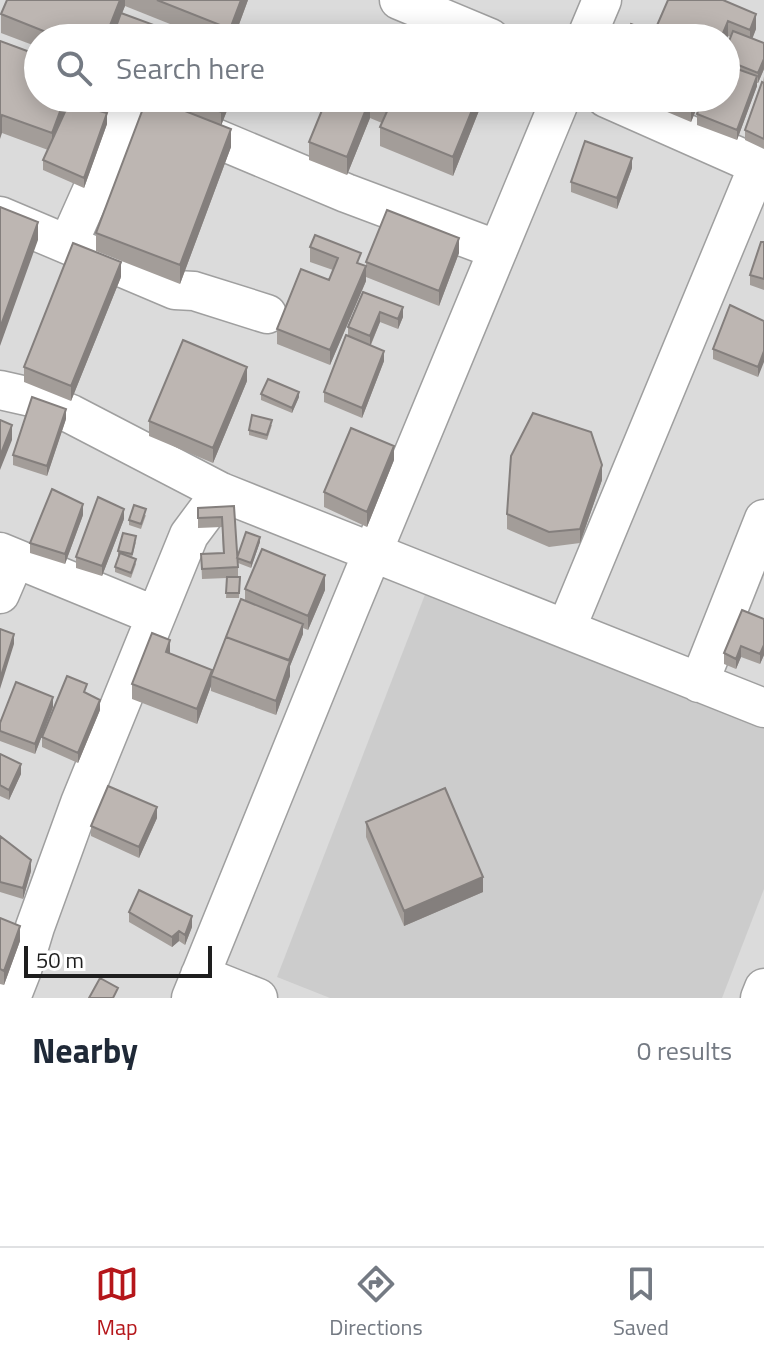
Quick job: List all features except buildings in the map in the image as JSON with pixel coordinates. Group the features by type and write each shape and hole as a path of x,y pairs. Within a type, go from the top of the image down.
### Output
{"street":[{"path":"592,24 602,0"},
{"path":"411,2 459,24"},
{"path":"68,244 121,112"},
{"path":"154,112 346,193 498,250"},
{"path":"258,998 196,986 555,112"},
{"path":"566,629 761,167 637,112"},
{"path":"0,216 175,290 194,291 267,314"},
{"path":"0,390 31,397 71,414 221,492 764,708"},
{"path":"11,998 80,803 189,535 221,492"},
{"path":"699,683 764,519"},
{"path":"0,594 7,556 156,616"},
{"path":"760,998 764,988"}],"shaded area":[{"path":"0,0 764,0 764,998 0,998"},
{"path":"426,592 764,726 764,889 722,998 330,998 277,977"}]}
